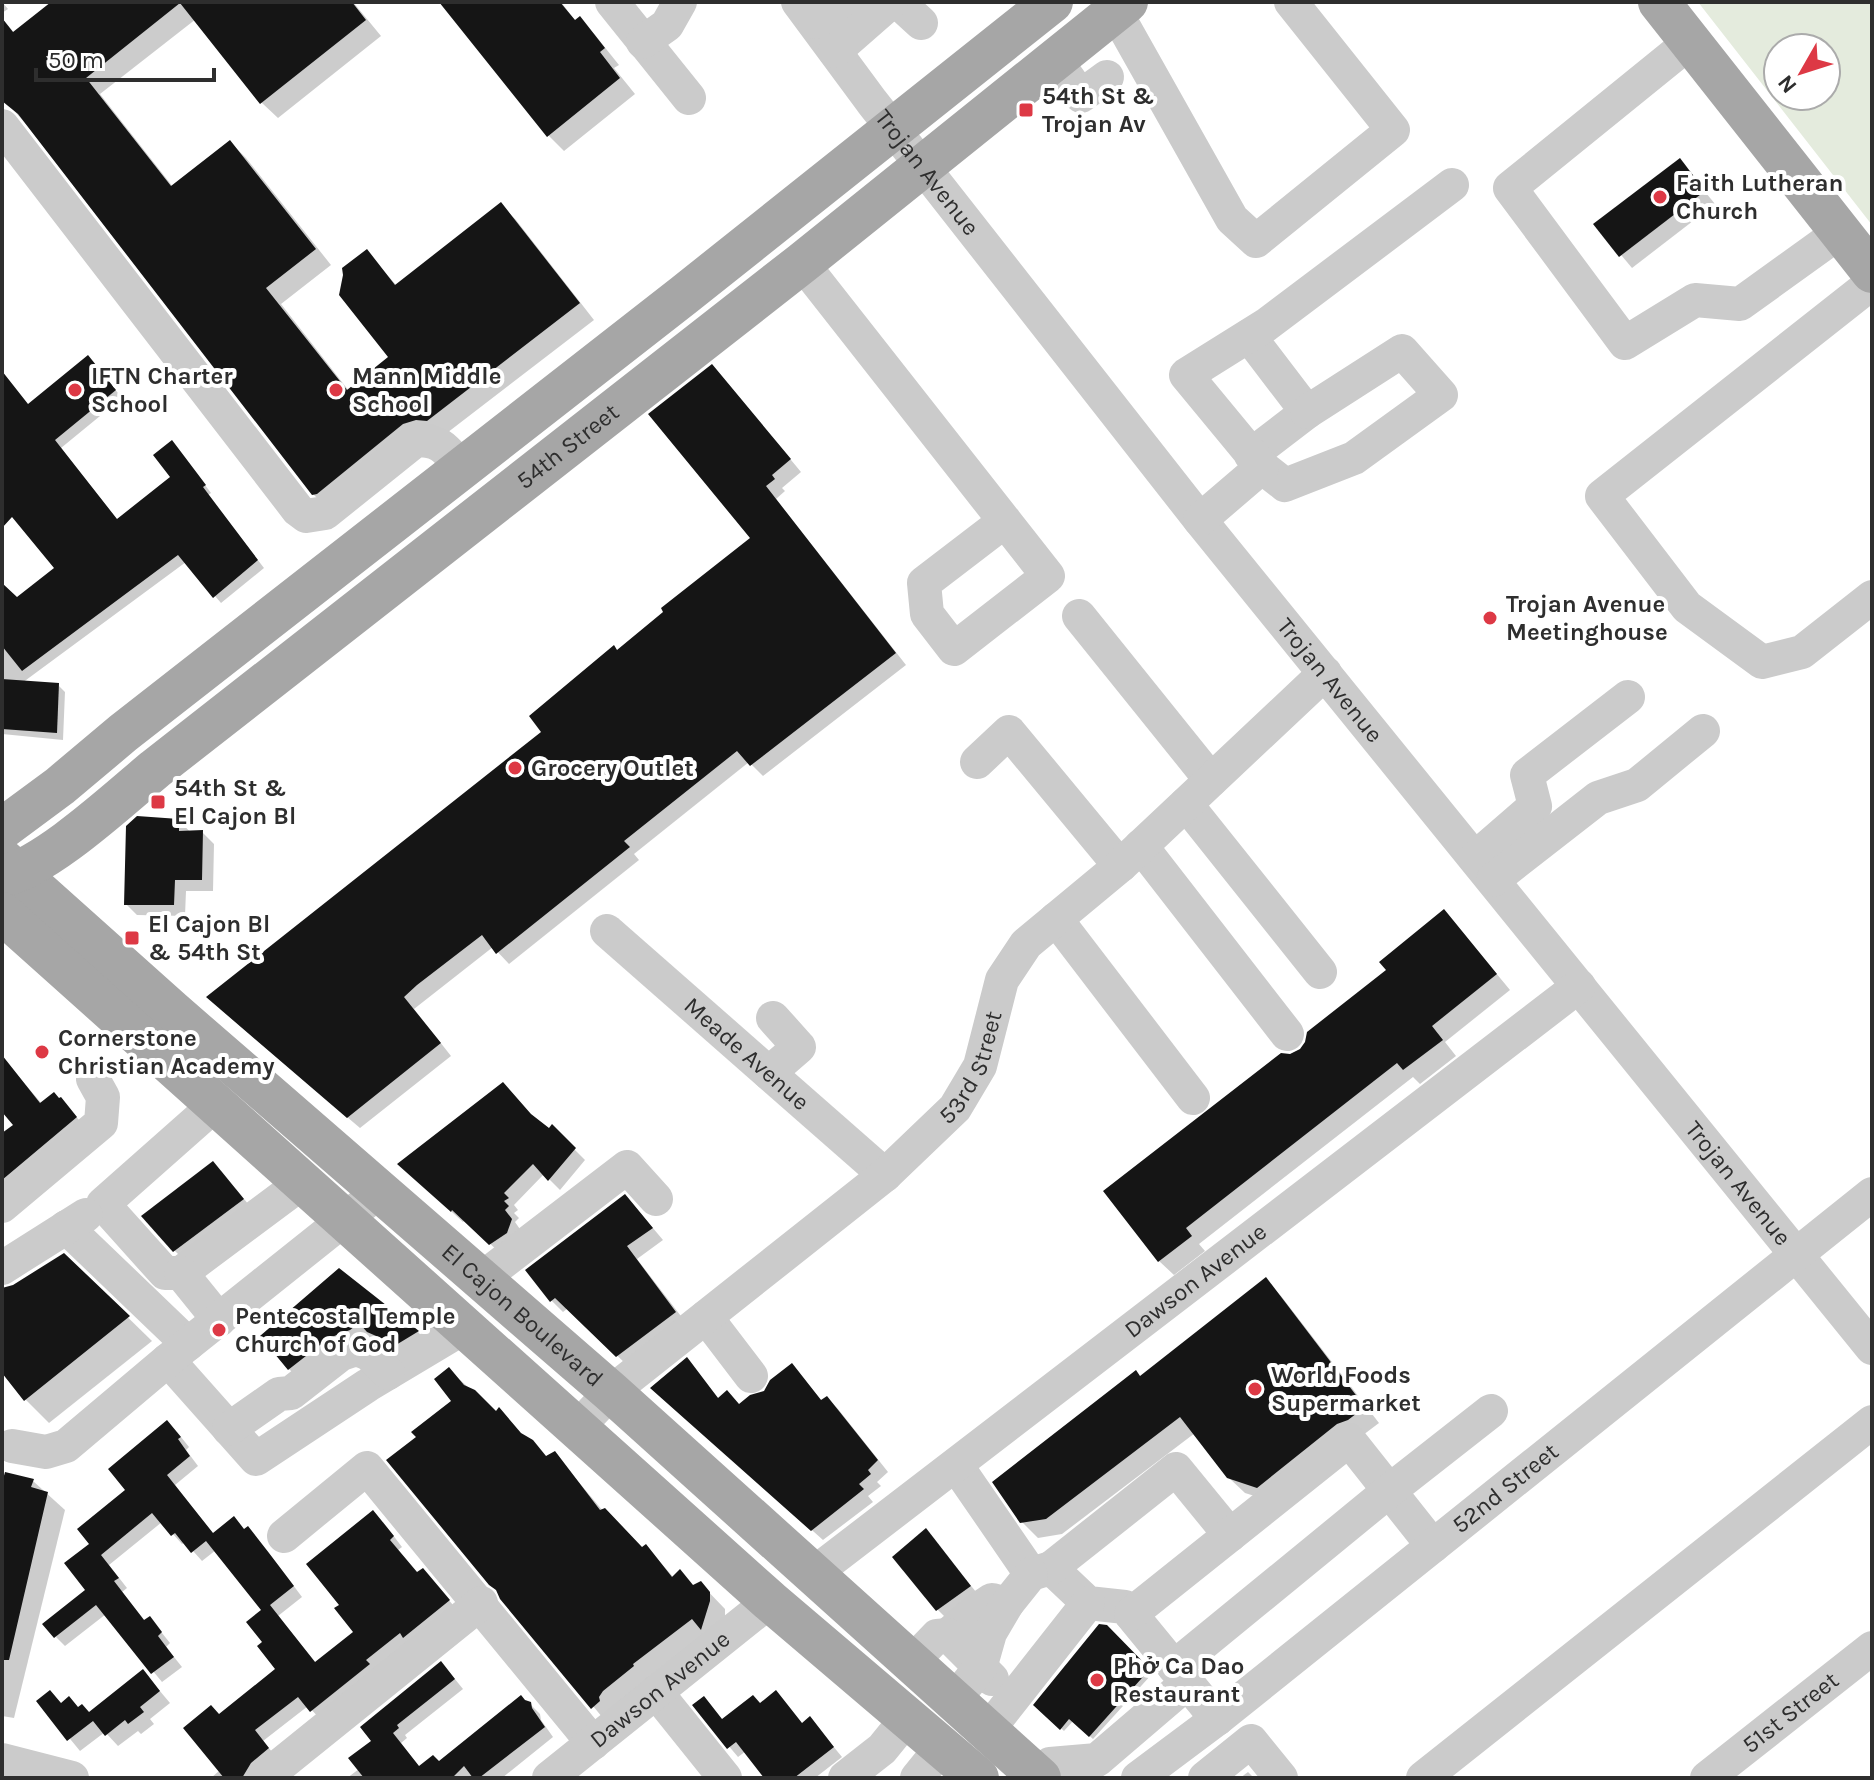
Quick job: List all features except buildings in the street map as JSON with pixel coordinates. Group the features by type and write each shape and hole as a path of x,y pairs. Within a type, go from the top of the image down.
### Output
{"main road":[{"name":"54th Street","path":"2,829 684,295 1052,2"},
{"path":"1659,2 1872,272"},
{"name":"54th Street","path":"8,869 89,824 155,769 802,263 1121,7"},
{"name":"El Cajon Boulevard","path":"8,869 611,1392 912,1662 967,1684 988,1730 1039,1777"},
{"name":"El Cajon Boulevard","path":"2,913 770,1601 908,1717 929,1762 978,1778"}],"street":[{"path":"612,2 689,98"},
{"path":"643,42 667,25 680,2"},
{"path":"806,12 848,2"},
{"path":"835,51 891,2"},
{"path":"1121,7 1232,219 1256,241 1393,130 1291,2"},
{"name":"Trojan Avenue","path":"806,12 922,166 1200,520 1872,1348"},
{"path":"1690,42 1510,188 1625,343 1695,300 1740,304 1840,232"},
{"path":"1055,60 1081,96 1107,77"},
{"path":"2,126 298,510 306,516 325,513 416,440 441,444 462,468"},
{"path":"1200,520 1256,461 1307,412 1402,351 1441,395 1354,458 1285,485 1256,461 1186,375 1249,336 1452,185"},
{"path":"802,263 1005,521"},
{"path":"1872,283 1602,496 1687,607 1762,662 1802,652 1872,597"},
{"path":"1249,336 1307,412"},
{"path":"1079,616 1211,780"},
{"name":"53rd Street","path":"577,1428 611,1392 885,1175 955,1108 980,1066 1002,980 1026,944 1131,856 1325,673"},
{"path":"1484,869 1535,806 1527,775 1628,697"},
{"path":"1484,869 1598,798 1637,785 1703,731"},
{"path":"977,762 1009,732 1131,856 1287,1034"},
{"path":"1186,804 1320,972"},
{"path":"1056,919 1193,1098"},
{"name":"Meade Avenue","path":"607,931 885,1175"},
{"name":"Dawson Avenue","path":"813,1574 1579,986"},
{"path":"769,1073 799,1047 773,1018"},
{"path":"2,1206 101,1123 103,1097 93,1079"},
{"path":"2,1268 103,1204 216,1104"},
{"path":"481,1279 627,1167 656,1199"},
{"path":"103,1204 165,1273 181,1273 303,1182"},
{"path":"12,1446 46,1452 66,1446 380,1191"},
{"name":"52nd Street","path":"1138,1778 1217,1719 1872,1194"},
{"path":"66,1227 178,1352 229,1429 256,1459 465,1327"},
{"path":"181,1273 219,1320"},
{"path":"706,1317 751,1376"},
{"path":"1039,1777 1050,1764 1097,1760 1181,1675 1389,1491 1491,1411"},
{"path":"1423,1778 1872,1422"},
{"path":"1131,1614 1349,1440 1433,1546"},
{"path":"956,1465 1041,1571 1088,1603 1125,1607 1217,1719"},
{"path":"284,1536 367,1468 593,1743"},
{"path":"967,1684 1007,1604 1041,1571 1176,1469 1230,1535"},
{"path":"912,1662 937,1636 948,1635 992,1600 1007,1604"},
{"name":"Dawson Avenue","path":"549,1778 770,1601"},
{"path":"264,1778 481,1603"},
{"path":"988,1730 1088,1603"},
{"path":"948,1635 967,1684"},
{"name":"51st Street","path":"1707,1778 1872,1648"},
{"path":"967,1684 1014,1698"},
{"path":"656,1692 725,1778"},
{"path":"845,1778 882,1749 908,1717"},
{"path":"1205,1778 1251,1741 1281,1778"},
{"path":"2,1760 72,1778"}],"shaded area":[{"path":"1698,2 1872,2 1872,225 1784,112 1842,112 1842,32 1762,32 1762,84"}],"place":[{"name":"54th St & Trojan Av","path":"1026,110"},
{"name":"Faith Lutheran Church","path":"1660,197"},
{"name":"IFTN Charter School","path":"75,390"},
{"name":"Mann Middle School","path":"336,390"},
{"name":"Trojan Avenue Meetinghouse","path":"1490,618"},
{"name":"Grocery Outlet","path":"515,768"},
{"name":"54th St & El Cajon Bl","path":"158,802"},
{"name":"El Cajon Bl & 54th St","path":"132,938"},
{"name":"Cornerstone Christian Academy","path":"42,1052"},
{"name":"Pentecostal Temple Church of God","path":"219,1330"},
{"name":"World Foods Supermarket","path":"1255,1389"},
{"name":"Phở Ca Dao Restaurant","path":"1097,1680"}]}
